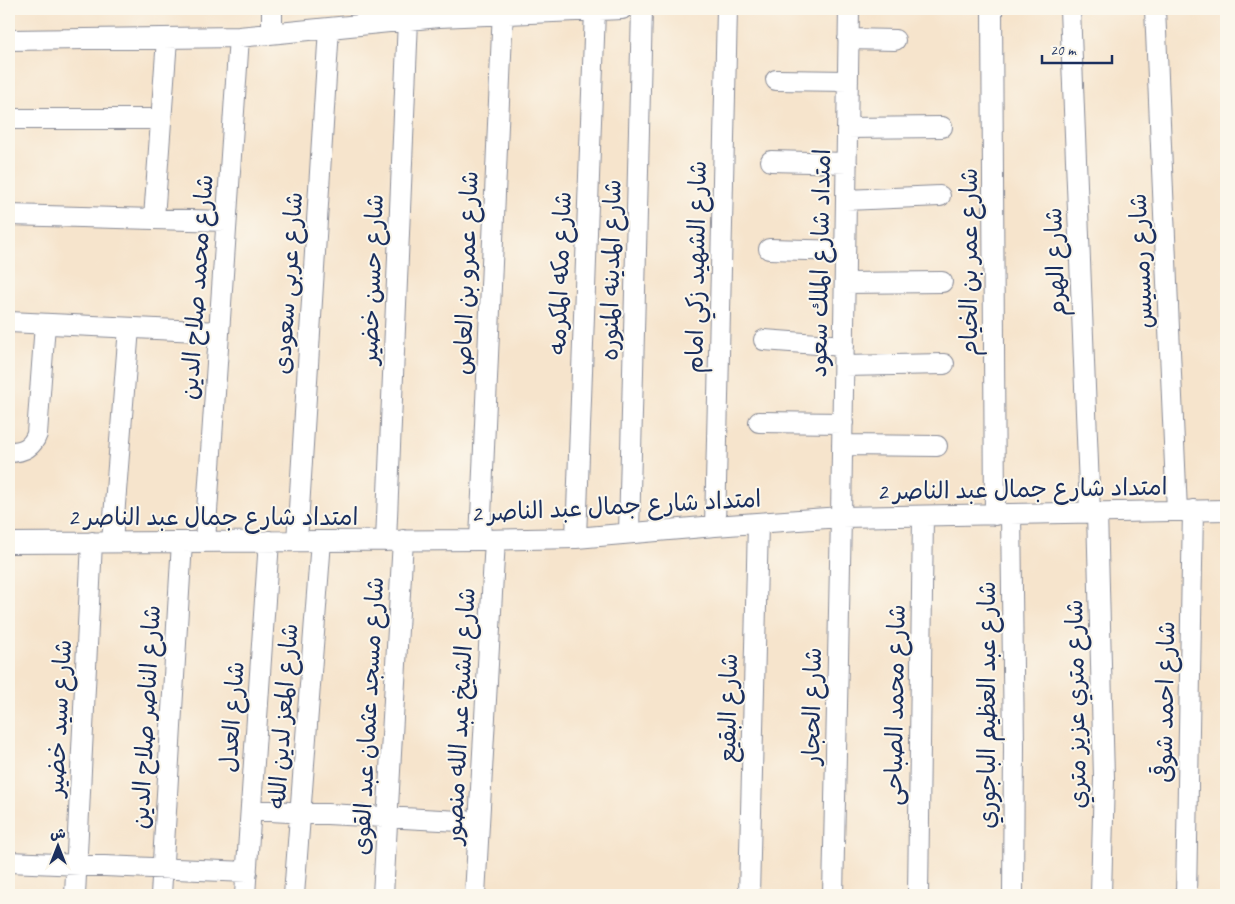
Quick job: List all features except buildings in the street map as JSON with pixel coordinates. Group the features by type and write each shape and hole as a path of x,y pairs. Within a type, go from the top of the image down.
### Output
{"street":[{"path":"272,9 272,34"},
{"path":"9,40 167,39 239,36 329,28 354,17 408,20 439,13 622,9"},
{"name":"شارع المدينه المنوره","path":"629,533 642,9"},
{"name":"شارع الشهيد زكي امام","path":"715,526 727,9"},
{"name":"امتداد شارع الملك سعود","path":"842,517 849,9"},
{"name":"شارع عمر بن الخيام","path":"992,9 1003,514"},
{"name":"شارع الهرم","path":"1070,9 1094,513"},
{"name":"شارع رمسيس","path":"1155,9 1185,511"},
{"name":"شارع مكه المكرمه","path":"576,538 595,10"},
{"name":"شارع عمرو بن العاص","path":"487,540 503,11"},
{"name":"شارع حسن خضير","path":"395,540 408,20"},
{"name":"شارع عربى سعودى","path":"297,541 329,28"},
{"name":"شارع محمد صلاح الدين","path":"205,541 239,36"},
{"path":"154,218 167,39"},
{"path":"848,39 895,40"},
{"path":"776,80 848,81"},
{"path":"9,119 161,119"},
{"path":"847,128 942,127"},
{"path":"771,161 846,163"},
{"path":"846,200 940,196"},
{"path":"9,215 226,221"},
{"path":"768,248 845,251"},
{"path":"845,283 942,282"},
{"path":"9,322 219,332"},
{"path":"9,452 22,451 35,442 45,324"},
{"name":"شارع سيد خضير","path":"75,895 102,542 129,328"},
{"path":"764,340 844,346"},
{"path":"844,366 944,364"},
{"path":"759,422 843,423"},
{"path":"842,445 937,446"},
{"name":"امتداد شارع جمال عبد الناصر 2","path":"9,543 576,538 842,517 1226,510"},
{"name":"شارع احمد شوقى","path":"1185,511 1186,895"},
{"name":"شارع متري عزيز متري","path":"1094,513 1104,778 1101,895"},
{"name":"شارع عبد العظيم الباجوري","path":"1003,514 1014,746 1013,895"},
{"name":"شارع محمد الصباحى","path":"918,895 922,516"},
{"name":"شارع الحجار","path":"833,895 842,517"},
{"name":"شارع البقيع","path":"749,895 758,523"},
{"name":"شارع مسجد عثمان عبد القوى","path":"383,895 395,540"},
{"name":"شارع الشيخ عبد الله منصور","path":"475,895 479,822 487,540"},
{"name":"شارع العدل","path":"245,895 269,541"},
{"name":"شارع المعز لدين الله","path":"294,895 321,541"},
{"name":"شارع الناصر صلاح الدين","path":"161,895 182,542"},
{"path":"251,810 479,822"},
{"path":"9,862 247,872"}]}
